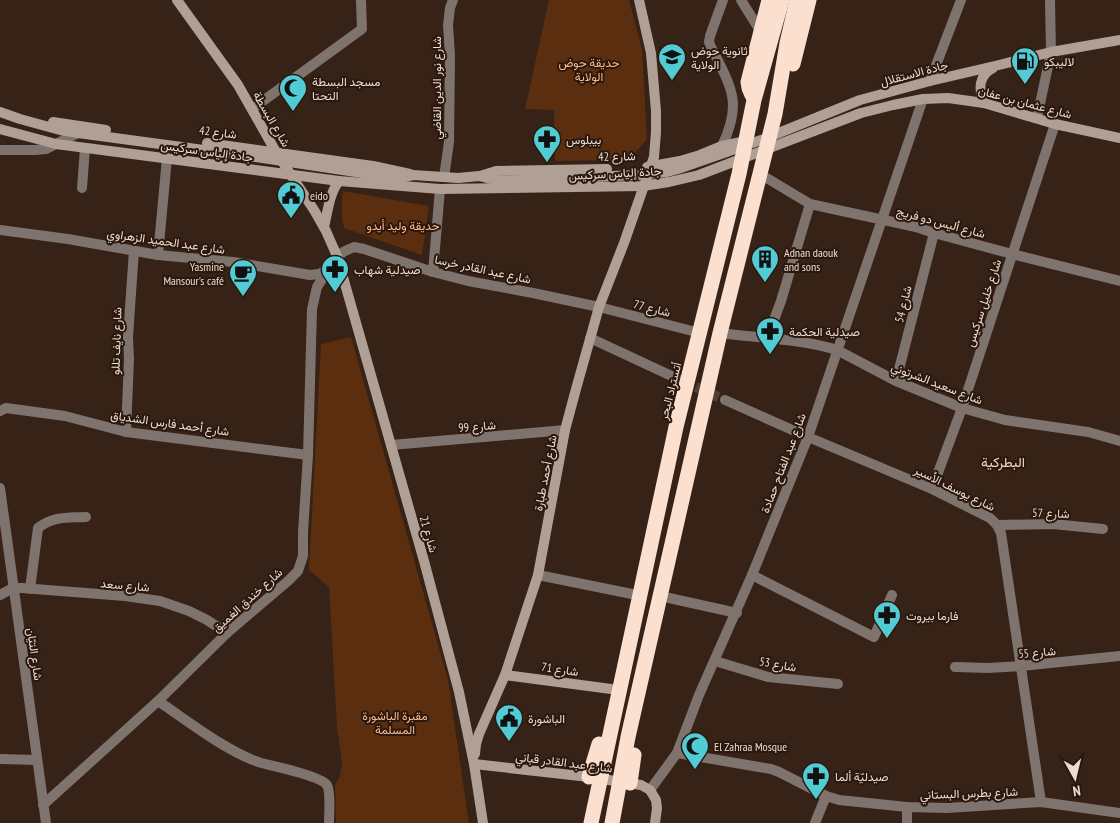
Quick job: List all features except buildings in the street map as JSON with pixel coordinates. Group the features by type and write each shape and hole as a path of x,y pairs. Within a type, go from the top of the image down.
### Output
{"highway":[{"path":"754,104 748,82 770,0"},
{"name":"أتستراد البحر","path":"592,782 676,427 739,174 754,104 782,0"},
{"path":"620,823 630,727 720,333 776,108 787,42 797,0"},
{"path":"776,108 787,85 809,0"},
{"path":"581,823 592,782 652,507 676,427"},
{"path":"612,823 625,786 685,533 694,487 698,433"},
{"path":"600,741 606,750 617,755 629,752 635,746"},
{"path":"591,823 592,782"}],"main road":[{"name":"شارع البسطة","path":"177,0 238,85 276,152 324,227 337,256"},
{"name":"شارع أحمد طبارة","path":"474,764 476,744 505,675 538,575 565,430 599,307 651,167 655,146 656,110 651,53 639,0"},
{"name":"جادة الاستقلال","path":"722,150 764,139 860,100 1050,52 1120,40"},
{"path":"984,103 980,92 981,80 989,70 998,65"},
{"name":"شارع عثمان بن عفان","path":"923,99 948,98 984,103 1055,124 1120,138"},
{"name":"جادة الاستقلال","path":"720,167 862,113 923,99"},
{"name":"جادة إلياس سركيس","path":"0,112 60,130 392,178 414,187"},
{"name":"شارع 42","path":"20,119 36,118 102,129 276,152 373,166 413,175"},
{"name":"جادة إلياس سركيس","path":"0,128 56,144 339,181 440,189 643,186 699,175 720,167"},
{"name":"شارع 42","path":"479,176 496,171 637,169 680,161 776,134"},
{"path":"759,152 764,139"},
{"name":"جادة إلياس سركيس","path":"479,188 499,181 654,174 678,170 722,150"},
{"name":"جادة إلياس سركيس","path":"392,178 413,175 444,177 479,176 499,181"},
{"path":"324,227 331,195 339,181"},
{"name":"شارع 21","path":"337,256 459,692 474,764 482,823"},
{"name":"شارع 71","path":"505,675 611,689"},
{"name":"شارع عبد القادر قباني","path":"474,764 592,782 625,786 641,785 650,790"},
{"path":"650,790 656,800 657,808 654,823"}],"street":[{"path":"252,109 362,29 361,0"},
{"name":"شارع نور الدين القاضي","path":"444,177 449,142 450,55 448,25 453,0"},
{"path":"722,150 732,120 734,102 711,47 710,36 723,0"},
{"path":"741,0 761,32"},
{"path":"930,81 961,0"},
{"path":"1037,118 1050,52 1050,0"},
{"name":"شارع عبد الفتاح حمادة","path":"650,790 677,753 714,661 737,613 808,437 923,99"},
{"name":"شارع خليل سركيس","path":"932,489 962,408 1055,124"},
{"path":"0,150 40,150 78,133"},
{"path":"82,188 85,148"},
{"path":"158,255 168,158"},
{"name":"شارع أليس دو فريج","path":"761,172 810,204 916,227 1012,254 1120,281"},
{"path":"433,272 440,189"},
{"path":"767,339 781,301 810,204"},
{"name":"شارع عبد الحميد الزهراوي","path":"0,230 68,239 158,255 234,262 310,275 328,270"},
{"name":"شارع 54","path":"896,381 934,233"},
{"name":"شارع عبد القادر خرسا","path":"337,256 354,247 468,281 599,307"},
{"name":"شارع نايف تللو","path":"126,432 128,337 134,250"},
{"name":"شارع خندق الغميق","path":"44,805 158,701 227,633 298,571 303,556 312,309 317,287 337,256"},
{"name":"شارع 77","path":"599,307 700,332"},
{"name":"شارع سعيد الشرتوني","path":"720,333 817,345 837,350 896,381 962,408 1006,420 1088,432 1120,441"},
{"path":"590,338 678,379"},
{"name":"شارع يوسف الأسير","path":"725,400 932,489 990,518 997,525 1001,534 1041,802"},
{"name":"شارع أحمد فارس الشدياق","path":"0,411 6,408 65,416 126,432 308,455"},
{"name":"شارع 99","path":"391,446 565,430"},
{"name":"شارع التيّان","path":"0,488 45,820"},
{"path":"30,589 38,528 46,522 53,520 86,517"},
{"name":"شارع 57","path":"997,525 1053,524 1103,529"},
{"path":"538,575 632,594"},
{"path":"752,575 874,636 892,595"},
{"path":"0,595 13,588"},
{"name":"شارع سعد","path":"13,588 125,596 160,601 189,610 227,633"},
{"path":"669,598 737,613"},
{"name":"شارع 55","path":"955,667 1021,666 1120,656"},
{"name":"شارع 53","path":"714,661 768,677 838,684"},
{"path":"158,701 233,750 255,761 324,782 327,786 329,823"},
{"name":"شارع بطرس البستاني","path":"677,753 771,769 826,796 839,800 907,807 947,808 1041,802 1120,813"},
{"path":"0,759 37,760"},
{"path":"815,823 826,796"},
{"path":"907,807 907,823"}],"green space":[{"name":"حديقة حوض الولاية","path":"549,0 629,0 642,49 647,139 642,146 622,160 555,161 554,110 525,109"},
{"name":"حديقة وليد أيدو","path":"343,191 429,206 422,255 344,228 342,219"},
{"name":"مقبرة الباشورة المسلمة","path":"351,337 448,680 469,823 336,823 335,785 340,776 342,762 337,728 329,587 309,570 321,344"}],"tunnel":[{"path":"682,381 725,400"}],"place":[{"name":"ثانوية حوض الولاية","path":"672,81"},
{"name":"لاليبكو","path":"1025,85"},
{"name":"مسجد البسطة التحتا","path":"293,112"},
{"name":"بيبلوس","path":"547,163"},
{"name":"eido","path":"291,219"},
{"name":"Adnan daouk and sons","path":"765,283"},
{"name":"صيدلية شهاب","path":"335,293"},
{"name":"Yasmine Mansour's café","path":"243,297"},
{"name":"صيدلية الحكمة","path":"770,355"},
{"name":"فارما بيروت","path":"887,639"},
{"name":"الباشورة","path":"509,742"},
{"name":"El Zahraa Mosque","path":"695,770"},
{"name":"صيدليّة ألما","path":"816,800"}],"district":[{"name":"البطركية","path":"1003,462"}]}
